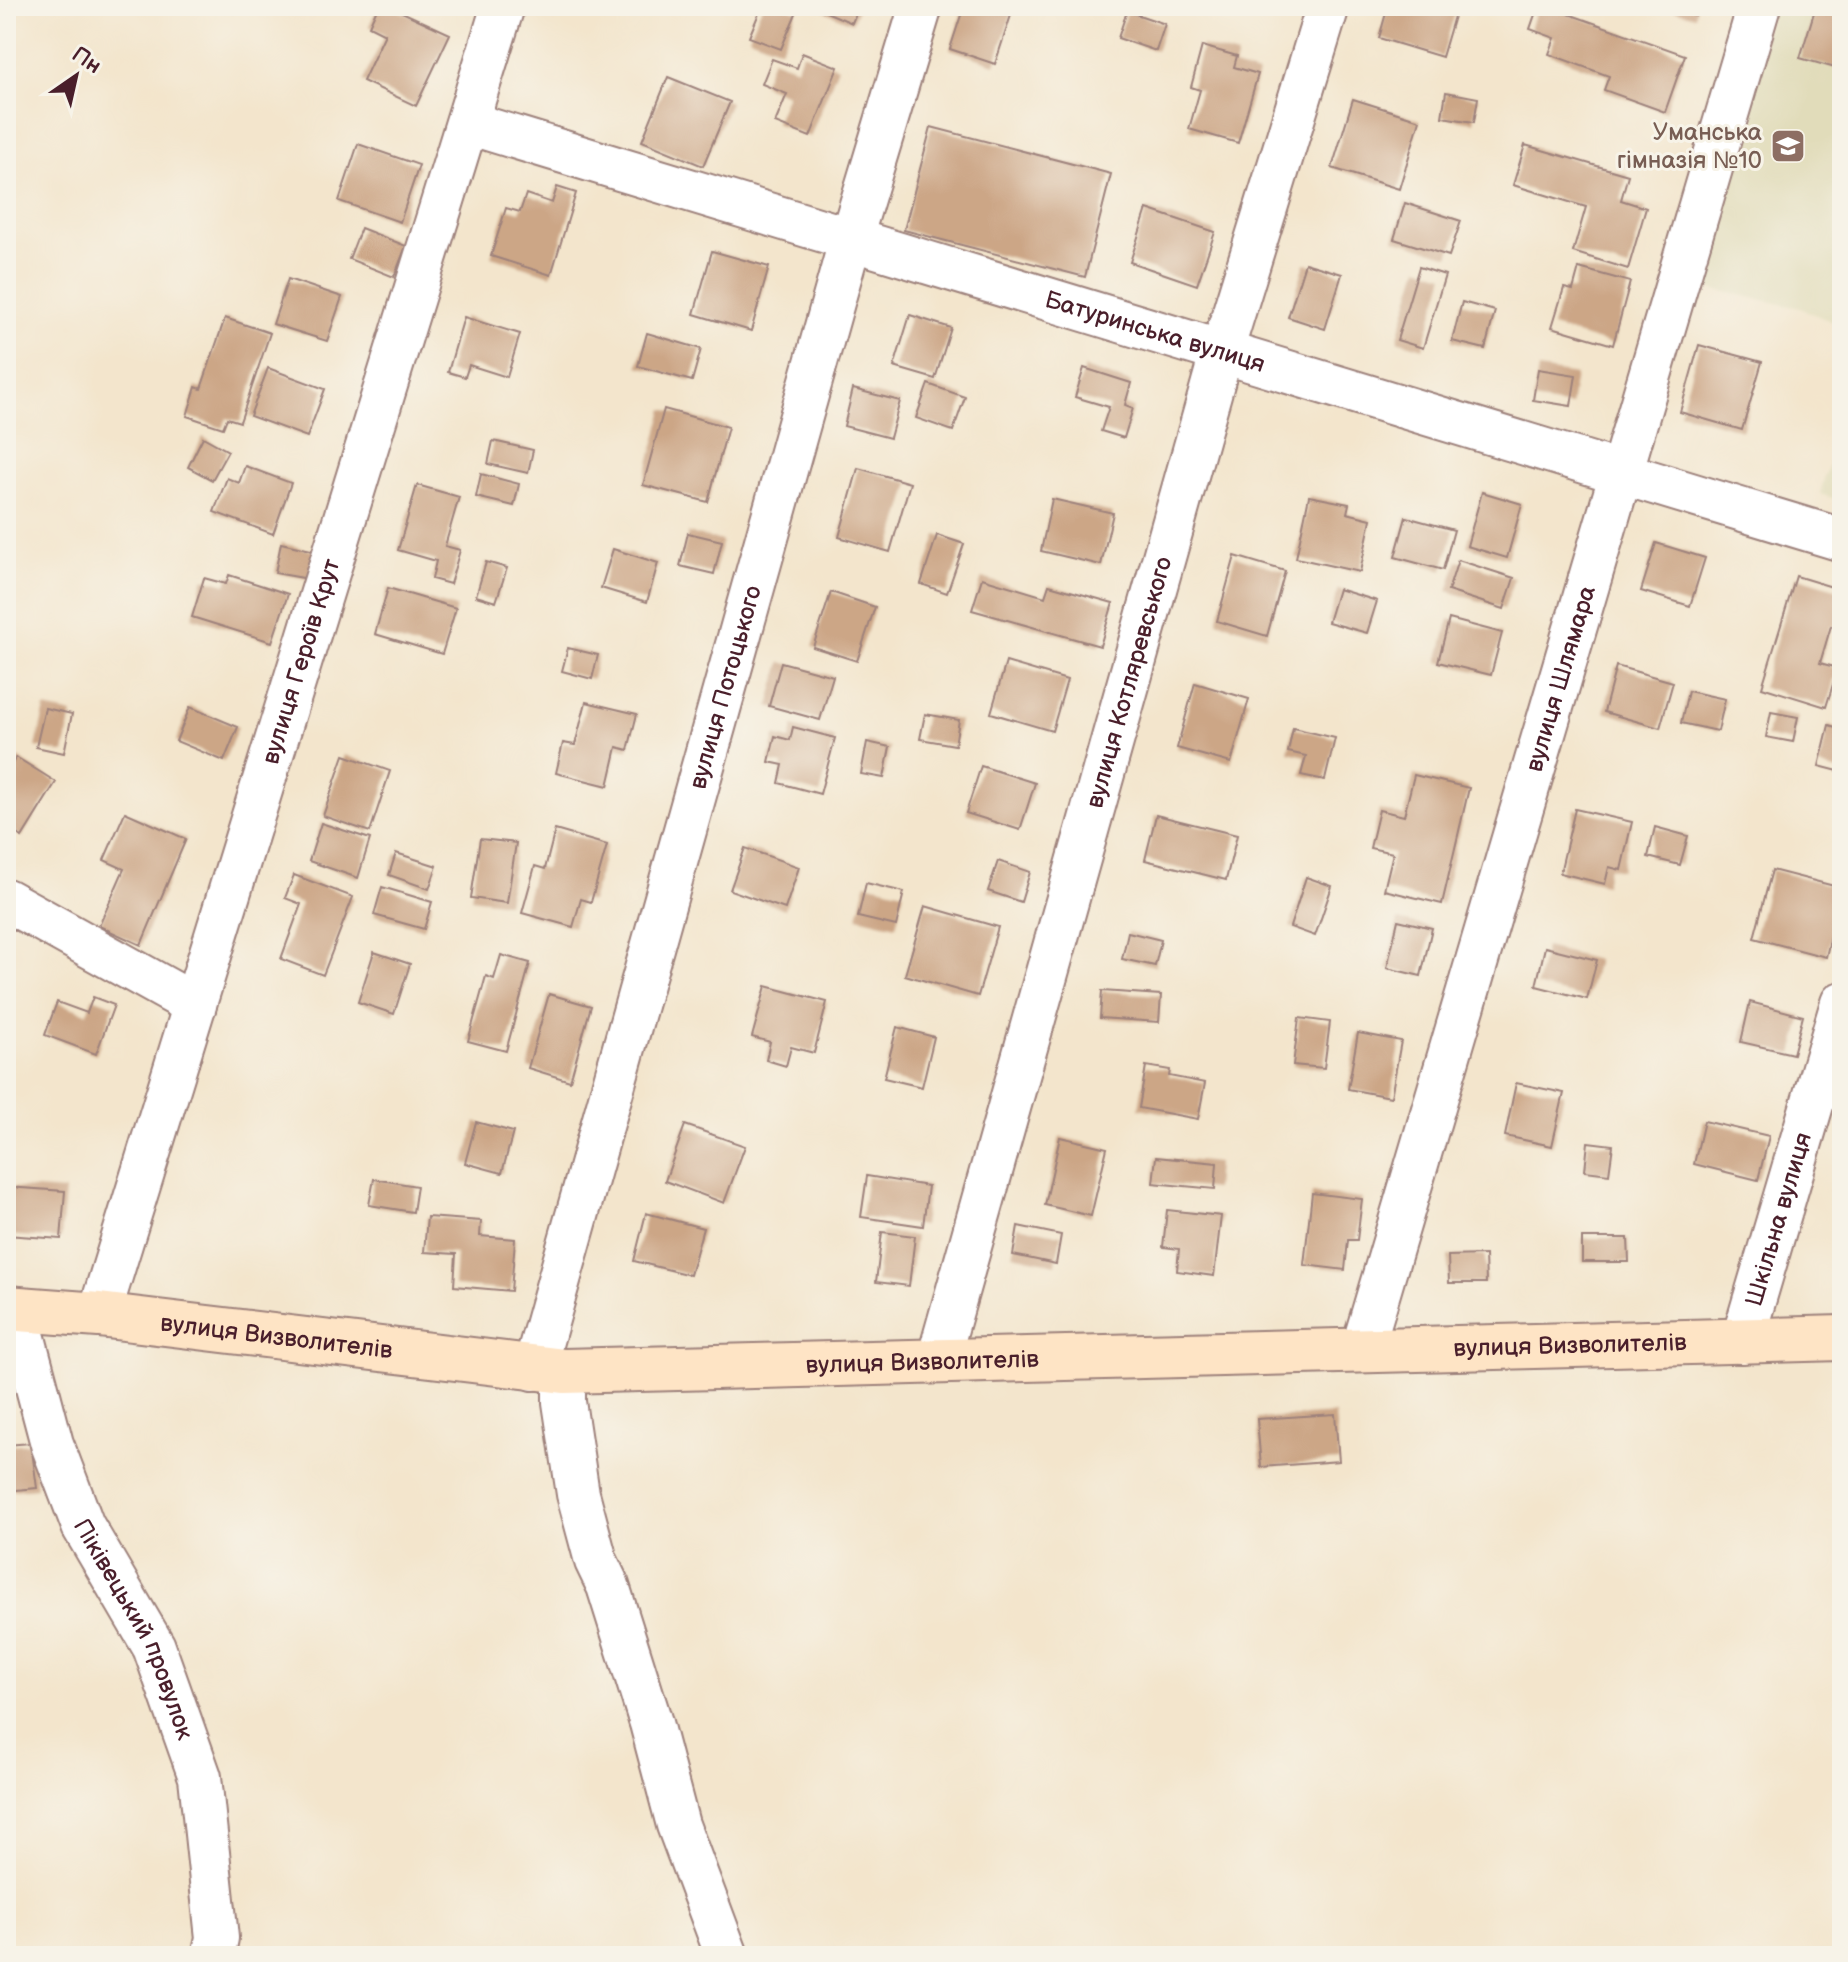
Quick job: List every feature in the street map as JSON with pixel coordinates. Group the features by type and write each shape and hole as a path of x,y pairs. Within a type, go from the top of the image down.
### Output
{"main road":[{"name":"вулиця Визволителів","path":"11,1308 99,1315 549,1370 1842,1338"}],"street":[{"name":"вулиця Героїв Крут","path":"99,1315 503,6"},
{"name":"вулиця Потоцького","path":"727,1956 678,1825 651,1723 608,1586 596,1561 578,1494 564,1402 549,1370 851,238 921,6"},
{"name":"вулиця Котляревського","path":"938,1360 1222,351 1328,6"},
{"name":"вулиця Шлямара","path":"1362,1350 1759,6"},
{"name":"Батуринська вулиця","path":"468,123 1842,540"},
{"path":"6,900 195,1005"},
{"name":"Шкільна вулиця","path":"1742,1342 1842,1003"},
{"name":"Піківецький провулок","path":"11,1308 52,1444 83,1526 154,1647 200,1777 217,1938 213,1956"}],"shaded area":[{"name":"Уманська гімназія №10","path":"1774,6 1842,6 1842,326 1800,308 1693,285"},
{"path":"1842,417 1842,501 1820,494"}],"building":[{"path":"378,6 389,6 450,34 416,106 363,81 385,34 369,26"},
{"path":"762,6 784,6 797,11 781,49 749,37"},
{"path":"812,6 859,6 852,23"},
{"path":"964,6 1014,6 995,64 950,49"},
{"path":"1388,6 1457,6 1442,57 1379,38"},
{"path":"1538,6 1546,6 1685,55 1665,112 1604,90 1609,76 1549,54 1555,38 1530,29"},
{"path":"1661,6 1697,6 1695,16"},
{"path":"1816,6 1842,6 1842,70 1800,58"},
{"path":"1127,11 1165,24 1156,51 1118,38"},
{"path":"1202,46 1237,56 1234,67 1258,74 1238,143 1189,129 1200,90 1191,87"},
{"path":"802,53 838,67 810,137 775,123 787,94 762,84 772,59 797,68"},
{"path":"668,77 730,102 703,166 642,141"},
{"path":"1446,92 1478,98 1474,122 1442,117"},
{"path":"1353,99 1420,120 1399,189 1332,168"},
{"path":"931,127 1111,174 1085,277 904,230"},
{"path":"358,144 419,165 400,222 339,201"},
{"path":"1525,145 1628,175 1621,200 1646,208 1628,269 1573,252 1586,207 1513,185"},
{"path":"557,187 576,193 551,275 491,256 506,208 520,212 526,194 552,203"},
{"path":"1405,203 1461,221 1449,256 1394,239"},
{"path":"1147,209 1215,232 1197,285 1130,262"},
{"path":"361,228 406,246 394,277 349,259"},
{"path":"712,251 769,267 751,331 694,314"},
{"path":"1305,263 1342,274 1325,329 1288,317"},
{"path":"1419,267 1445,275 1423,348 1397,340"},
{"path":"1579,268 1630,282 1613,345 1552,327 1564,288 1573,290"},
{"path":"288,279 342,297 327,341 273,324"},
{"path":"1462,302 1495,311 1485,349 1452,341"},
{"path":"910,315 951,328 935,379 894,367"},
{"path":"464,317 520,334 507,377 469,365 465,377 448,372"},
{"path":"225,318 270,333 240,422 227,418 223,428 187,416 196,387 201,389"},
{"path":"647,333 701,349 692,381 638,366"},
{"path":"1699,345 1762,362 1742,430 1680,412"},
{"path":"268,368 325,389 307,437 250,416"},
{"path":"1084,368 1131,383 1125,405 1133,408 1124,438 1101,431 1109,407 1075,397"},
{"path":"1538,369 1576,375 1571,406 1533,400"},
{"path":"928,384 965,397 953,431 916,418"},
{"path":"853,389 900,401 890,438 844,426"},
{"path":"664,409 728,427 708,502 643,485"},
{"path":"203,437 228,451 212,480 188,467"},
{"path":"493,441 533,450 528,473 488,464"},
{"path":"245,466 291,483 273,534 214,512 227,478 239,483"},
{"path":"858,468 910,483 890,552 839,537"},
{"path":"481,474 519,484 514,506 476,497"},
{"path":"417,485 459,497 445,546 460,550 450,584 432,579 436,561 398,550"},
{"path":"1482,492 1522,504 1507,558 1467,546"},
{"path":"1309,496 1349,504 1347,513 1371,519 1360,572 1296,558"},
{"path":"1052,499 1113,513 1101,565 1041,551"},
{"path":"1406,517 1454,530 1443,570 1395,557"},
{"path":"688,533 722,541 714,574 680,566"},
{"path":"937,535 964,544 947,593 921,584"},
{"path":"281,543 315,551 309,579 275,573"},
{"path":"1656,543 1705,558 1690,606 1641,591"},
{"path":"613,549 658,563 647,602 601,588"},
{"path":"1235,556 1285,571 1267,636 1217,621"},
{"path":"1458,560 1514,578 1504,609 1448,591"},
{"path":"486,562 507,568 496,602 476,596"},
{"path":"229,575 288,594 272,642 192,617 204,578 226,584"},
{"path":"1796,576 1842,590 1842,629 1831,626 1820,663 1838,668 1826,707 1762,687"},
{"path":"982,578 1045,597 1049,585 1113,603 1100,646 972,610"},
{"path":"388,588 456,608 442,654 375,634"},
{"path":"1338,589 1377,601 1367,633 1328,622"},
{"path":"831,592 875,607 857,661 813,647"},
{"path":"1449,619 1502,633 1491,675 1438,662"},
{"path":"568,648 598,655 592,679 562,671"},
{"path":"781,662 833,676 820,720 769,706"},
{"path":"1006,662 1067,680 1052,731 991,713"},
{"path":"1616,666 1673,682 1660,728 1604,712"},
{"path":"1195,683 1249,699 1231,763 1177,748"},
{"path":"1688,691 1725,699 1718,731 1681,723"},
{"path":"586,702 637,714 628,750 617,747 608,786 556,773 563,743 575,745"},
{"path":"190,707 238,727 224,761 176,741"},
{"path":"45,708 72,714 64,753 36,747"},
{"path":"1771,712 1798,717 1793,742 1766,737"},
{"path":"925,714 959,720 955,745 920,739"},
{"path":"1829,725 1842,729 1842,772 1819,766"},
{"path":"793,727 835,738 820,794 779,783 783,765 769,762 775,736 790,740"},
{"path":"1293,728 1335,738 1325,780 1301,775 1306,756 1288,752"},
{"path":"867,742 890,747 884,778 861,774"},
{"path":"344,755 390,771 370,832 323,816"},
{"path":"16,757 56,782 22,837 6,827 6,774"},
{"path":"981,766 1035,783 1020,830 966,813"},
{"path":"1414,775 1469,788 1442,904 1384,890 1393,853 1370,848 1379,810 1404,816"},
{"path":"1575,809 1632,822 1621,870 1609,867 1605,884 1560,873"},
{"path":"125,812 186,839 141,945 99,926 124,869 104,860"},
{"path":"1156,815 1237,835 1226,880 1145,860"},
{"path":"321,823 370,839 358,878 309,861"},
{"path":"1655,827 1688,836 1680,865 1648,857"},
{"path":"555,830 607,845 591,902 581,899 573,927 522,913 535,866 545,869"},
{"path":"480,839 516,843 507,903 471,898"},
{"path":"745,848 799,867 785,909 730,890"},
{"path":"396,853 437,866 429,889 389,875"},
{"path":"998,861 1030,872 1021,902 988,891"},
{"path":"1772,870 1842,888 1826,957 1754,938"},
{"path":"294,875 353,897 323,975 281,959 301,904 285,898"},
{"path":"1306,877 1332,886 1315,936 1290,927"},
{"path":"866,883 904,892 896,926 858,917"},
{"path":"382,887 432,902 424,929 374,915"},
{"path":"925,906 998,927 978,996 905,975"},
{"path":"1398,920 1432,928 1421,976 1387,968"},
{"path":"1128,932 1161,940 1155,966 1122,959"},
{"path":"1545,947 1597,960 1587,999 1536,986"},
{"path":"374,952 410,964 394,1014 358,1002"},
{"path":"501,955 530,963 506,1051 468,1041 486,976 494,979"},
{"path":"766,986 827,1002 814,1053 791,1047 786,1066 766,1060 770,1042 752,1037"},
{"path":"1102,991 1161,995 1159,1022 1100,1018"},
{"path":"549,994 591,1006 570,1081 528,1068"},
{"path":"93,997 114,1005 96,1054 45,1035 57,1002 87,1013"},
{"path":"1750,1002 1803,1016 1793,1054 1741,1042"},
{"path":"1299,1018 1330,1022 1324,1068 1293,1065"},
{"path":"897,1027 934,1037 922,1087 884,1078"},
{"path":"1358,1033 1401,1041 1391,1097 1348,1089"},
{"path":"1146,1066 1170,1070 1169,1076 1205,1083 1198,1119 1139,1108"},
{"path":"1516,1083 1564,1093 1552,1146 1505,1136"},
{"path":"1704,1121 1769,1136 1758,1180 1694,1164"},
{"path":"476,1122 513,1132 502,1173 465,1163"},
{"path":"685,1125 745,1146 724,1203 665,1181"},
{"path":"1060,1137 1107,1148 1091,1216 1045,1205"},
{"path":"1588,1142 1613,1145 1609,1174 1585,1171"},
{"path":"1156,1157 1217,1163 1215,1189 1153,1183"},
{"path":"867,1176 928,1186 923,1226 861,1217"},
{"path":"374,1179 417,1186 413,1212 369,1205"},
{"path":"6,1187 65,1191 61,1239 6,1235"},
{"path":"1312,1193 1362,1199 1357,1240 1348,1240 1345,1270 1304,1265"},
{"path":"1167,1210 1221,1216 1214,1276 1177,1271 1179,1249 1163,1247"},
{"path":"646,1213 703,1228 690,1275 634,1261"},
{"path":"427,1217 481,1221 480,1236 515,1239 511,1291 454,1286 456,1254 424,1252"},
{"path":"1018,1226 1061,1235 1056,1264 1013,1255"},
{"path":"882,1232 915,1236 909,1286 876,1282"},
{"path":"1582,1238 1628,1238 1629,1262 1582,1262"},
{"path":"1485,1255 1486,1283 1449,1283 1448,1256"},
{"path":"1335,1414 1339,1461 1261,1467 1257,1419"},
{"path":"31,1443 37,1488 6,1491 6,1445"}],"place":[{"name":"Уманська гімназія №10","path":"1788,146"}]}
